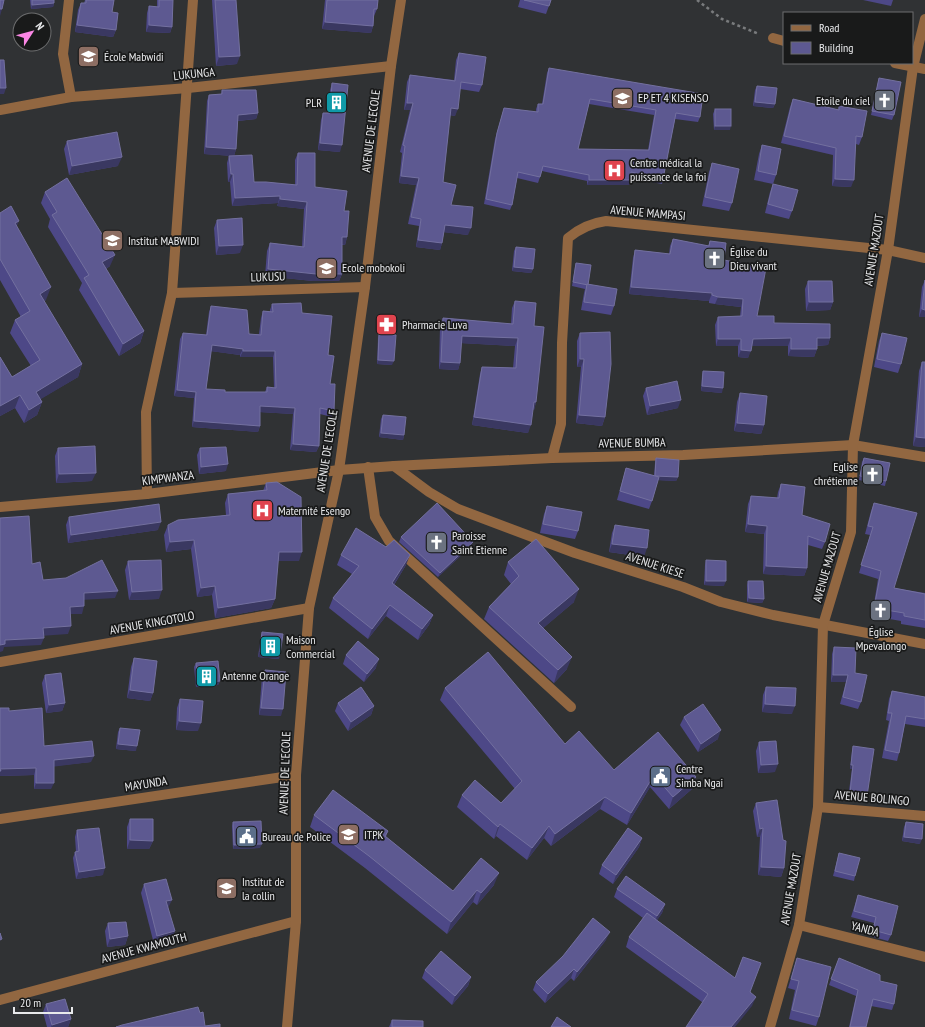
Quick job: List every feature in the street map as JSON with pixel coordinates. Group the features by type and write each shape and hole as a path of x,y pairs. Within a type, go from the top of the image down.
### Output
{"street":[{"path":"69,0 63,54 71,96"},
{"path":"147,494 146,412 172,293 188,88 193,0"},
{"name":"AVENUE DE L'ECOLE","path":"287,1027 296,921 296,774 309,608 339,470 365,287 391,66 401,0"},
{"name":"AVENUE MAZOUT","path":"770,1027 799,925 818,807 823,625 851,532 853,445 888,250 913,67 925,19"},
{"path":"773,38 783,40"},
{"path":"900,64 925,69"},
{"name":"LUKUNGA","path":"0,110 71,96 188,88 391,66"},
{"name":"AVENUE MAMPASI","path":"552,458 561,424 562,343 568,238 577,230 592,223 606,221 888,250 925,258"},
{"name":"LUKUSU","path":"172,293 365,287"},
{"name":"AVENUE BUMBA","path":"339,470 368,467 552,458 683,455 853,445 925,457"},
{"name":"AVENUE KIESE","path":"394,466 429,492 458,509 575,553 683,587 721,602 772,615 925,644"},
{"path":"368,467 375,517 389,541 572,707"},
{"name":"KIMPWANZA","path":"0,507 147,494 339,470"},
{"name":"AVENUE KINGOTOLO","path":"0,662 309,608"},
{"name":"MAYUNDA","path":"0,819 296,774"},
{"name":"AVENUE BOLINGO","path":"818,807 925,816"},
{"name":"AVENUE KWAMOUTH","path":"0,1000 296,921"},
{"name":"YANDA","path":"799,925 925,958"}],"path":[{"path":"697,0 728,22 773,38"}],"building":[{"path":"0,0 4,0 2,9 0,9"},
{"path":"32,0 54,0 54,3 32,5"},
{"path":"86,0 114,0 112,12 118,13 116,30 77,25 81,3 86,3"},
{"path":"159,0 173,0 172,27 149,25 149,6 159,7"},
{"path":"215,0 236,0 240,56 219,57"},
{"path":"327,0 378,0 377,9 374,9 373,26 325,22"},
{"path":"524,0 551,0 549,6"},
{"path":"459,53 486,57 482,85 461,82 458,109 451,108 443,182 456,185 451,205 473,207 471,228 445,225 442,243 418,240 421,219 411,217 419,178 401,176 405,146 403,145 413,103 407,103 410,75 455,81"},
{"path":"0,60 4,60 6,88 0,88"},
{"path":"549,68 703,94 700,117 676,113 663,179 631,172 631,180 589,180 589,175 543,166 540,177 518,172 512,205 486,199 497,133 504,108 538,112 538,104 543,104","holes":["590,99 656,110 649,150 578,149"]},
{"name":"Etoile du ciel","path":"879,78 901,82 894,115 872,111"},
{"path":"332,83 348,85 342,145 320,143 323,113 330,113"},
{"path":"757,86 777,88 775,104 755,102"},
{"path":"222,90 256,90 258,113 238,115 236,149 206,147 209,95 222,94"},
{"path":"793,99 839,110 839,106 867,111 862,137 856,136 854,180 835,179 836,148 784,136"},
{"path":"715,109 731,109 731,126 715,126"},
{"path":"117,132 122,157 72,166 67,141"},
{"path":"762,145 781,149 776,175 758,171"},
{"path":"298,153 315,153 315,187 347,191 344,211 349,211 347,237 342,237 342,274 316,274 268,269 270,243 304,247 307,202 280,199 280,196 235,198 233,174 231,174 229,156 252,155 254,182 297,185"},
{"path":"712,163 739,169 732,203 705,197"},
{"path":"67,178 115,255 102,262 144,331 123,344 84,278 89,275 52,215 57,212 45,192"},
{"path":"773,184 798,190 792,211 768,204"},
{"path":"11,206 19,221 15,223 51,287 40,294 82,364 36,392 42,402 29,410 20,395 0,406 0,357 12,377 40,360 15,320 30,311 0,259 0,213"},
{"path":"242,218 243,245 219,246 217,220"},
{"path":"673,239 709,246 710,241 726,243 724,260 766,268 757,316 774,316 774,323 830,324 830,338 817,338 817,349 791,349 791,338 753,339 751,351 741,350 741,339 718,339 718,317 742,316 743,299 718,297 712,295 712,293 631,287 635,250 670,254"},
{"path":"516,247 535,249 533,269 514,267"},
{"path":"576,263 591,265 588,285 573,282"},
{"path":"925,280 925,310 922,309"},
{"path":"808,281 832,281 833,302 809,302"},
{"path":"587,284 617,289 614,306 584,302"},
{"path":"515,301 536,303 534,326 544,327 536,402 534,402 531,425 474,417 482,367 516,368 518,338 462,336 460,363 441,362 443,318 513,324"},
{"path":"301,303 302,313 332,316 328,355 334,356 330,384 335,384 334,411 320,408 319,446 293,444 295,408 260,406 260,426 194,421 196,392 177,390 183,333 207,335 211,306 247,310 249,334 261,335 263,311 273,312 272,304","holes":["212,345 243,349 243,351 275,351 276,388 267,387 267,392 225,392 225,390 206,389"]},
{"path":"610,332 611,364 605,417 579,415 584,359 580,359 580,333"},
{"path":"882,333 907,338 901,364 877,359"},
{"path":"379,334 396,335 394,361 378,360"},
{"path":"922,362 925,362 925,438 916,437"},
{"path":"703,371 724,372 723,388 702,386"},
{"path":"677,381 681,400 650,406 646,388"},
{"path":"740,393 767,396 764,425 737,423"},
{"path":"383,415 406,417 404,435 381,433"},
{"path":"95,446 96,473 59,474 58,448"},
{"path":"226,447 228,464 201,467 200,448"},
{"path":"656,458 679,460 678,477 655,476"},
{"name":"Eglise chrétienne","path":"864,458 890,463 886,481 860,476"},
{"path":"626,468 659,477 652,501 620,491"},
{"path":"277,482 301,497 302,552 279,552 275,599 218,608 215,586 201,588 194,540 170,542 168,525 178,520 230,515 228,494 267,490 266,483"},
{"path":"781,484 805,487 802,515 830,524 825,542 808,536 807,568 766,566 767,526 748,524 751,496 779,498"},
{"name":"Paroisse Saint Etienne","path":"437,503 473,542 440,573 401,537"},
{"path":"874,503 917,513 894,588 925,594 925,620 904,616 904,613 874,608 881,571 861,565 873,527 868,526"},
{"path":"159,504 161,522 71,535 69,517"},
{"path":"547,506 582,512 578,531 543,524"},
{"path":"29,516 32,564 40,562 43,580 66,578 102,560 118,591 84,593 84,606 70,607 71,626 43,628 44,638 5,640 5,644 0,645 0,518"},
{"path":"615,525 649,530 647,548 612,544"},
{"path":"356,528 386,547 394,540 410,555 392,583 433,615 422,629 390,605 372,629 333,598 359,566 341,555"},
{"path":"536,539 579,589 538,623 572,657 558,670 489,607 519,576 508,562"},
{"path":"161,560 162,590 132,592 128,561"},
{"path":"706,560 726,561 726,581 706,581"},
{"path":"748,581 763,581 764,599 749,598"},
{"name":"Maison Commercial","path":"262,632 283,634 280,655 260,652"},
{"path":"358,641 379,659 367,674 346,655"},
{"path":"834,647 856,648 855,673 867,675 861,702 843,697 848,675 833,675"},
{"path":"488,652 565,744 579,731 614,770 658,732 696,777 673,797 654,775 631,813 605,797 555,834 549,826 532,848 500,824 498,827 462,795 475,780 501,803 522,781 445,688"},
{"path":"134,658 157,661 153,693 130,690"},
{"name":"Antenne Orange","path":"218,661 220,681 198,683 196,663"},
{"path":"265,670 286,672 283,709 261,708"},
{"path":"61,673 65,703 49,705 45,675"},
{"path":"361,687 374,706 351,722 338,703"},
{"path":"766,687 796,688 795,706 765,704"},
{"path":"892,691 925,697 925,719 906,716 899,753 885,750 892,713 888,713"},
{"path":"180,699 203,701 201,723 179,721"},
{"path":"703,704 721,730 701,744 684,717"},
{"path":"0,708 9,708 9,711 42,708 44,746 92,741 94,756 54,760 54,783 36,783 36,768 0,769"},
{"path":"120,728 140,730 137,746 118,744"},
{"path":"776,741 778,764 761,765 759,742"},
{"path":"853,746 874,749 867,796 850,793 853,765 851,765"},
{"path":"333,790 388,831 385,836 453,891 481,858 499,873 481,893 477,890 451,922 369,856 314,815"},
{"path":"777,800 783,840 786,841 784,868 761,867 763,828 760,829 756,803"},
{"path":"130,819 153,819 153,841 130,840"},
{"name":"Bureau de Police","path":"261,821 262,844 234,845 233,822"},
{"path":"906,822 923,824 922,839 904,837"},
{"path":"99,828 105,868 79,872 75,852 79,851 77,830"},
{"path":"628,828 642,838 616,875 602,865"},
{"path":"839,853 860,858 855,876 835,871"},
{"path":"626,876 665,904 657,916 617,889"},
{"path":"166,879 172,900 166,901 175,931 157,936 144,884"},
{"path":"858,895 898,906 891,935 873,930 876,917 854,911"},
{"path":"647,913 735,978 743,957 761,963 750,992 756,997 731,1027 686,1027 708,994 629,937"},
{"path":"593,918 610,932 577,972 574,969 548,994 536,982 563,956"},
{"path":"126,922 128,936 110,939 108,923"},
{"path":"441,951 471,977 455,996 425,970"},
{"path":"797,958 831,967 819,1017 792,1010 799,981 791,979"},
{"path":"839,958 880,975 880,981 897,985 894,1004 873,999 866,1027 850,1027 858,990 831,979"},
{"path":"65,999 71,1019 52,1025 46,1004"},
{"path":"198,1007 200,1013 203,1012 205,1026 220,1024 220,1027 116,1027 122,1025"},
{"path":"557,1017 571,1027 551,1027"},
{"path":"392,1020 423,1021 423,1027 392,1027"}],"place":[{"name":"École Mabwidi","path":"88,57"},
{"name":"EP ET 4 KISENSO","path":"623,98"},
{"name":"Etoile du ciel","path":"885,101"},
{"name":"PLR","path":"337,103"},
{"name":"Centre médical la puissance de la foi","path":"614,170"},
{"name":"Institut MABWIDI","path":"112,241"},
{"name":"Église du Dieu vivant","path":"714,259"},
{"name":"Ecole mobokoli","path":"327,268"},
{"name":"Pharmacie Luva","path":"387,325"},
{"name":"Eglise chrétienne","path":"873,474"},
{"name":"Maternité Esengo","path":"262,511"},
{"name":"Paroisse Saint Etienne","path":"436,543"},
{"name":"Église Mpevalongo","path":"881,611"},
{"name":"Maison Commercial","path":"270,647"},
{"name":"Antenne Orange","path":"206,676"},
{"name":"Centre Simba Ngai","path":"661,776"},
{"name":"ITPK","path":"348,835"},
{"name":"Bureau de Police","path":"246,837"},
{"name":"Institut de la collin","path":"227,889"}]}
